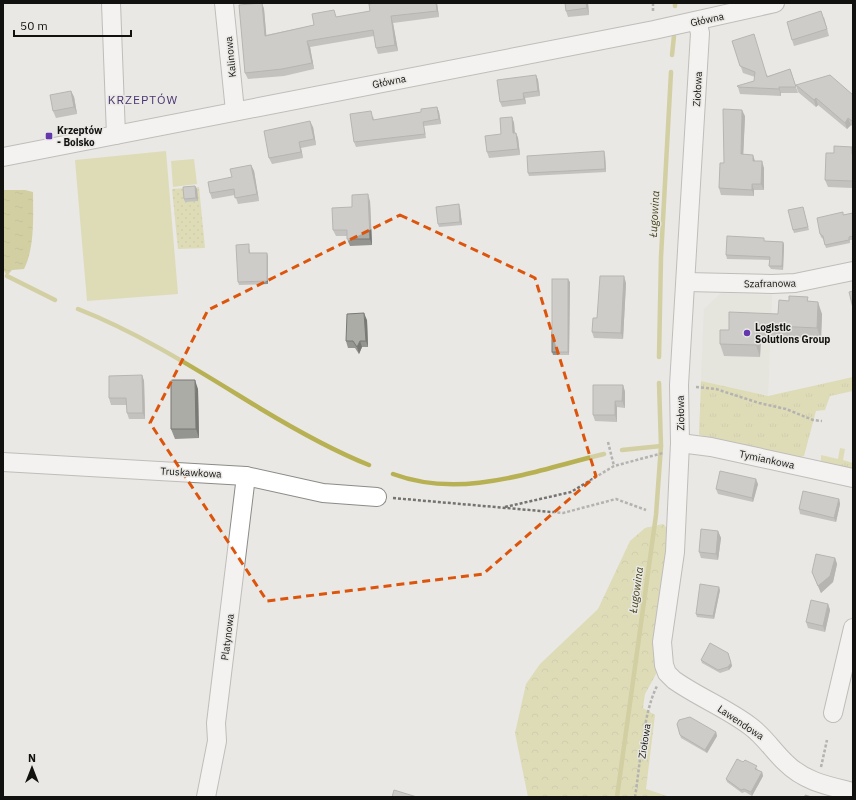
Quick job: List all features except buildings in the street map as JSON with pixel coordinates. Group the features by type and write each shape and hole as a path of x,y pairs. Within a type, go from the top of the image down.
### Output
{"street":[{"path":"111,3 116,135"},
{"name":"Kalinowa","path":"224,3 235,111"},
{"name":"Główna","path":"3,157 697,21 775,3"},
{"name":"Ziołowa","path":"668,673 662,656 662,642 675,552 676,447 700,33 697,21"},
{"name":"Szafranowa","path":"686,282 772,284 795,283 853,271"},
{"name":"Tymiankowa","path":"676,447 710,447 853,478"},
{"name":"Truskawkowa","path":"3,462 246,476 323,493 376,497"},
{"name":"Platynowa","path":"206,797 217,741 216,723 246,476"},
{"path":"833,712 853,628"},
{"name":"Lawendowa","path":"668,673 685,688 733,714 750,726 768,740 786,763 799,774 825,785 853,792"}],"path":[{"path":"679,385 716,389 759,403 786,409 813,420 822,421"},
{"path":"608,442 614,466"},
{"path":"501,508 571,492 614,466 676,447"},
{"path":"376,497 563,513 616,499 646,510"},
{"name":"Ziołowa","path":"635,797 652,696 660,680 668,673"},
{"path":"820,773 827,740"}],"highlighted area":[{"path":"400,215 535,278 596,476 483,574 267,601 150,423 208,310"}],"shaded area":[{"path":"721,293 772,295 768,396 701,381 704,309"}],"green space":[{"path":"166,151 178,294 87,301 75,160"},
{"path":"194,159 197,184 173,187 171,161"},
{"path":"199,187 205,248 178,249 172,189"},
{"path":"853,377 853,391 830,396 825,410 816,411 804,456 800,457 699,435 701,381 768,396"},
{"path":"840,448 845,449 843,460 853,463 853,469 821,461 821,455 838,459"},
{"path":"663,524 669,530 658,661 656,674 645,694 643,708 655,715 646,789 670,797 528,797 515,733 526,684 540,664 598,609 630,541 645,528"}],"water":[{"path":"3,190 25,190 33,192 33,232 28,260 24,269 12,270 7,276 3,269"}],"waterway":[{"name":"Ługowina","path":"672,55 674,36"},
{"name":"Ługowina","path":"659,357 661,257 671,72"},
{"path":"7,276 55,300"},
{"path":"78,309 148,342 301,432 341,453 369,465"},
{"name":"Ługowina","path":"617,797 656,515 661,446 659,383"},
{"path":"622,450 661,446"},
{"path":"393,474 419,481 446,484 473,483 499,480 604,454"}],"place":[{"name":"Krzeptów - Boisko","path":"49,136"},
{"name":"Logistic Solutions Group","path":"747,333"}],"district":[{"name":"KRZEPTÓW","path":"143,100"}]}
